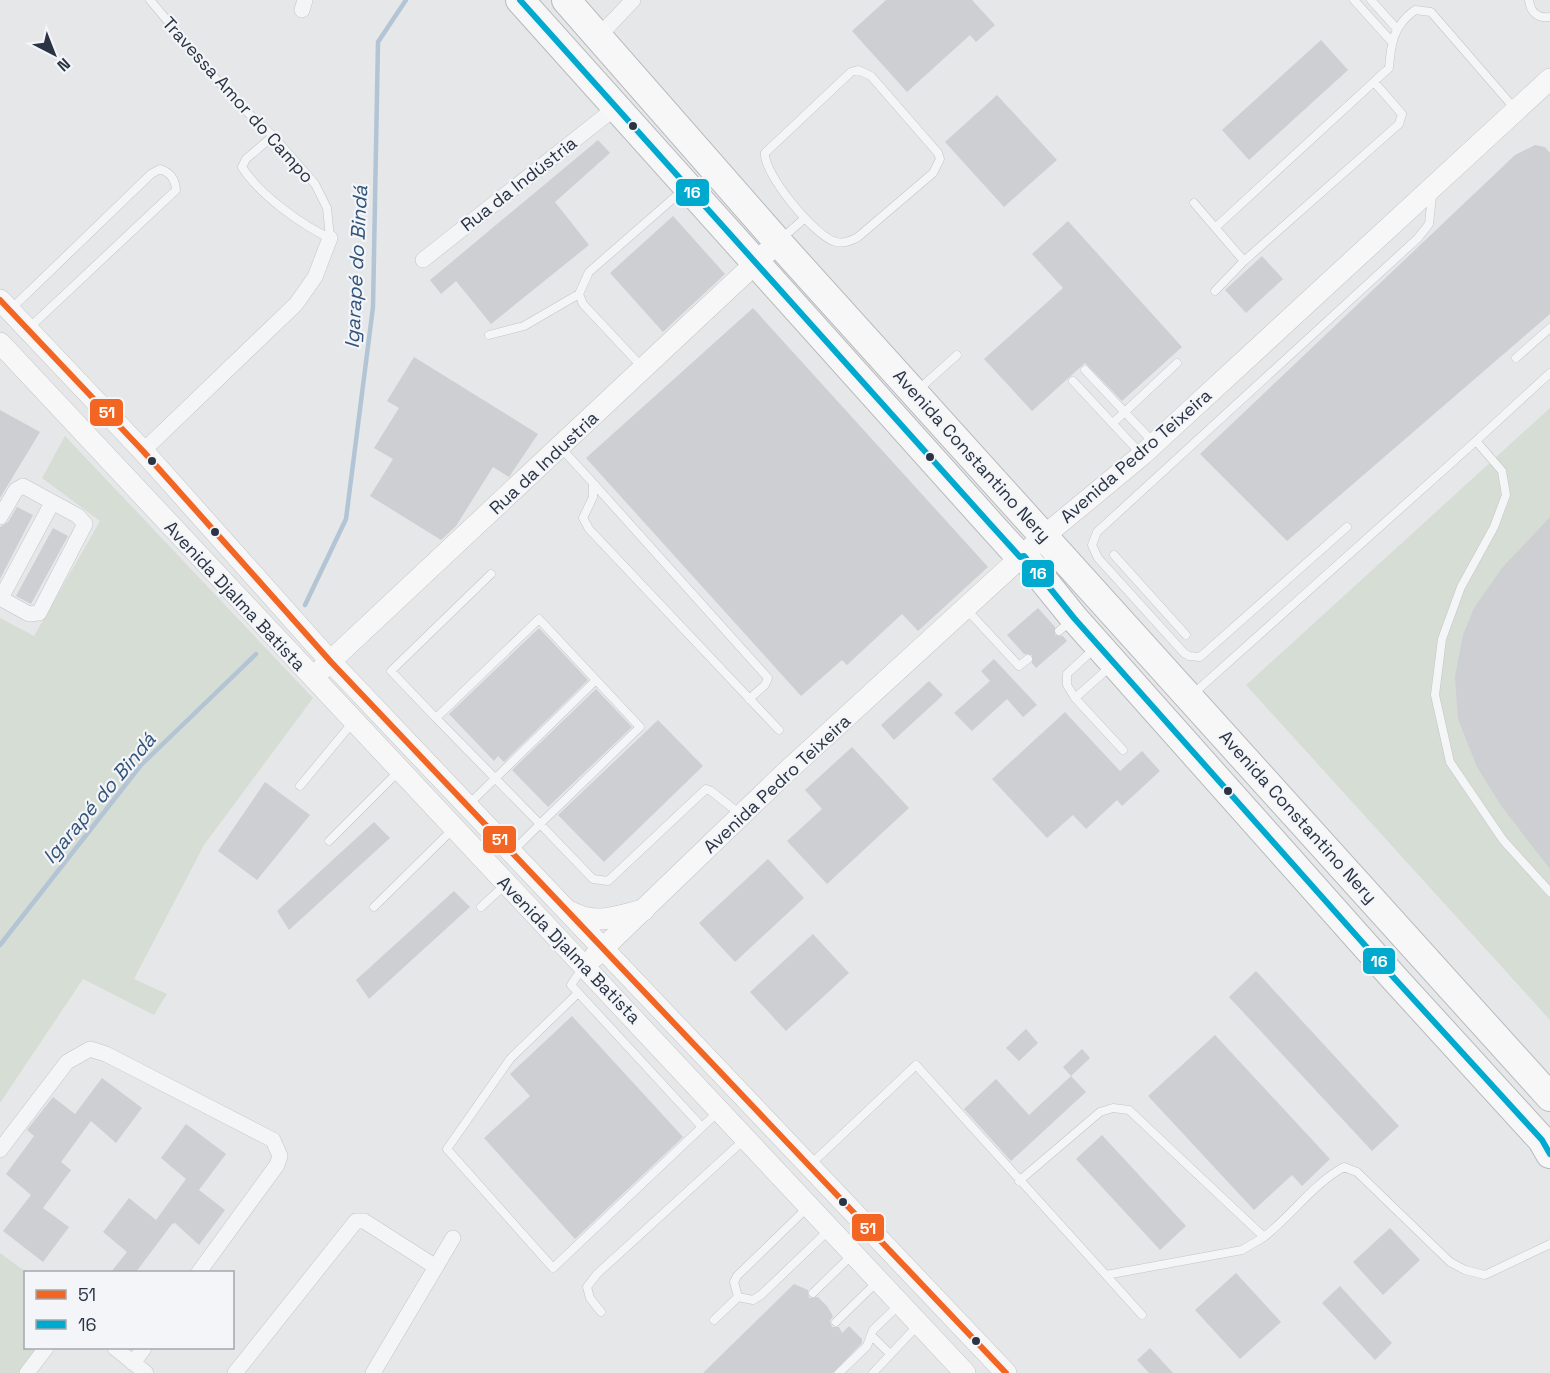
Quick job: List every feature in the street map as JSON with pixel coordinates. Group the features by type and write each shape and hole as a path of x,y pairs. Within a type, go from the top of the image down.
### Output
{"highway":[{"name":"Avenida Constantino Nery","path":"520,0 1020,557 1024,556 1066,625 1106,654 1547,1148"},
{"name":"Avenida Constantino Nery","path":"574,3 598,37 778,242 1550,1097"}],"main road":[{"name":"Avenida Pedro Teixeira","path":"584,965 645,910 742,815 1044,536 1148,449 1516,111 1548,86"},
{"name":"Rua da Industria","path":"312,678 778,242"},
{"name":"Avenida Djalma Batista","path":"3,313 28,329 143,451 331,662 1006,1373"},
{"name":"Avenida Djalma Batista","path":"0,343 965,1373"},
{"path":"566,910 585,920 599,921 645,910"}],"street":[{"path":"598,37 633,0"},
{"name":"Rua da Indústria","path":"423,260 615,108"},
{"name":"Travessa Amor do Campo","path":"143,451 296,304 315,277 330,238"},
{"path":"0,517 16,490 27,487 83,520 84,527 39,613 29,614 1,598 52,503"},
{"path":"0,1150 67,1062 90,1049 106,1054 273,1140 280,1156 278,1165 200,1271"},
{"path":"235,1373 351,1225 360,1219 436,1267"},
{"path":"373,1373 453,1238"},
{"path":"27,1373 45,1349"},
{"path":"116,1349 146,1373"},
{"path":"133,1363 143,1349"}],"lane":[{"name":"Travessa Amor do Campo","path":"150,0 232,98 273,136 315,184 327,208 330,238"},
{"path":"1354,0 1391,41"},
{"path":"1371,0 1397,29"},
{"path":"1529,0 1531,9 1537,15 1550,17"},
{"path":"1216,227 1389,68 1391,41 1400,21 1414,10 1431,12 1516,111"},
{"path":"864,71 938,153 937,166 851,241 835,242 805,219 766,166 765,153 851,72 864,71"},
{"path":"1215,291 1244,261 1399,123 1402,114 1375,83"},
{"path":"273,136 246,159 242,167 288,213 308,228 330,238"},
{"path":"3,313 151,174 160,169 168,172 175,181 177,190 28,329"},
{"path":"489,334 524,327 579,294 589,272 686,187"},
{"path":"1347,527 1207,654 1194,658 1184,652 1112,574 1098,558 1092,545 1097,532 1419,238 1429,224 1433,187"},
{"path":"1194,203 1244,261"},
{"path":"778,242 805,219"},
{"path":"579,294 583,304 644,369"},
{"path":"1516,358 1550,328"},
{"path":"915,393 957,356"},
{"path":"1113,423 1177,363"},
{"path":"1085,370 1124,412 1148,449"},
{"path":"1189,697 1550,372"},
{"path":"1073,381 1113,423 1148,449"},
{"path":"1476,441 1502,471 1506,495 1494,527 1461,587 1442,639 1435,695 1450,762 1503,840 1550,892"},
{"path":"561,447 768,678 765,685 749,699"},
{"path":"593,483 593,497 583,518 589,529 778,730"},
{"path":"1114,555 1186,634"},
{"path":"491,574 392,670 593,879 601,882 608,881 706,789 742,815"},
{"path":"966,608 1019,666 1028,659"},
{"path":"436,718 539,619 640,727 512,852"},
{"path":"1106,654 1067,674 1067,685 1123,750"},
{"path":"1076,698 1106,654"},
{"path":"468,805 596,680"},
{"path":"300,786 353,722"},
{"path":"329,841 399,771"},
{"path":"374,907 453,829"},
{"path":"481,907 506,884"},
{"path":"584,965 571,985 702,1127"},
{"path":"578,993 510,1059 447,1149 553,1268 720,1110"},
{"path":"810,1165 916,1065 1142,1315"},
{"path":"1019,1181 1100,1112 1113,1108 1130,1110 1264,1237"},
{"path":"602,1312 590,1298 587,1287 597,1274 746,1138"},
{"path":"1106,1275 1242,1250 1286,1220 1330,1174 1344,1167 1357,1172 1450,1262 1465,1270 1485,1275 1550,1244"},
{"path":"738,1297 734,1282 737,1276 809,1206"},
{"path":"738,1297 753,1300 760,1296 830,1229"},
{"path":"813,1293 853,1254"},
{"path":"836,1322 878,1280"},
{"path":"714,1320 738,1297"},
{"path":"839,1373 867,1346 871,1335 900,1304"},
{"path":"873,1373 919,1324"},
{"path":"871,1335 890,1354"}],"shaded area":[{"path":"1550,408 1550,1020 1246,685"},
{"path":"65,436 313,698 204,845 134,979 167,994 154,1015 83,979 0,1103 0,618 34,636 100,521 42,478"},
{"path":"0,1253 25,1271 24,1349 37,1349 20,1373 0,1373"}],"building":[{"path":"886,0 972,0 995,25 976,42 970,35 907,92 852,31"},
{"path":"1321,40 1348,70 1249,160 1222,130"},
{"path":"997,95 1057,160 1004,207 945,142"},
{"path":"598,140 610,153 555,202 589,245 491,324 456,281 441,294 430,280"},
{"path":"1535,145 1545,147 1550,153 1550,314 1287,541 1200,454 1515,155"},
{"path":"673,216 725,274 663,332 610,273"},
{"path":"1068,221 1182,347 1122,401 1085,363 1032,411 984,359 1063,288 1032,254"},
{"path":"1262,256 1283,279 1246,313 1225,290"},
{"path":"753,308 988,567 918,631 902,614 847,665 842,660 801,696 586,458"},
{"path":"414,357 538,434 509,477 493,467 456,526 441,540 370,496 393,459 374,448 399,408 387,401"},
{"path":"0,410 40,432 0,498"},
{"path":"17,507 33,515 0,579 0,527 8,522"},
{"path":"1550,517 1550,869 1502,807 1477,767 1458,719 1455,677 1463,635 1474,608 1502,568"},
{"path":"53,528 68,536 31,604 16,596"},
{"path":"1038,608 1055,627 1055,635 1063,636 1067,641 1036,668 1032,663 1032,655 1024,654 1007,635"},
{"path":"539,628 588,680 504,762 498,756 494,761 449,714"},
{"path":"994,659 1037,705 1023,717 1007,699 972,731 954,713 990,681 981,671"},
{"path":"929,681 943,695 894,740 881,725"},
{"path":"596,689 632,727 548,807 512,770"},
{"path":"1065,712 1120,771 1142,751 1160,771 1122,806 1117,800 1086,829 1073,815 1047,838 992,779"},
{"path":"658,720 703,766 604,862 558,815"},
{"path":"852,747 909,808 827,884 787,841 822,809 805,790"},
{"path":"265,782 310,815 257,880 218,851"},
{"path":"374,822 390,838 289,930 277,911"},
{"path":"768,859 804,898 735,962 699,923"},
{"path":"454,891 470,907 369,999 356,980"},
{"path":"813,934 849,973 786,1031 750,992"},
{"path":"1256,971 1399,1126 1372,1151 1229,997"},
{"path":"572,1016 683,1137 575,1239 484,1138 530,1096 510,1074"},
{"path":"1026,1029 1038,1043 1019,1061 1006,1048"},
{"path":"1215,1035 1330,1159 1302,1186 1292,1175 1254,1210 1148,1096"},
{"path":"1082,1049 1090,1058 1071,1076 1063,1067"},
{"path":"1071,1076 1086,1092 1011,1161 964,1109 996,1079 1029,1115"},
{"path":"102,1078 142,1108 116,1143 91,1121 61,1162 71,1170 43,1208 69,1227 43,1262 3,1231 31,1195 6,1174 34,1136 27,1130 53,1097 75,1114"},
{"path":"186,1124 226,1154 199,1190 225,1210 199,1245 175,1223 137,1271 112,1271 127,1252 103,1232 129,1198 156,1220 186,1179 161,1158"},
{"path":"1102,1135 1186,1226 1160,1250 1076,1159"},
{"path":"1390,1228 1420,1260 1383,1295 1353,1262"},
{"path":"1236,1273 1281,1322 1240,1359 1195,1310"},
{"path":"794,1284 808,1290 809,1298 818,1297 827,1306 833,1316 830,1321 832,1327 839,1327 842,1333 849,1326 862,1339 862,1343 833,1373 703,1373"},
{"path":"1340,1286 1392,1343 1375,1360 1322,1303"},
{"path":"1150,1348 1173,1373 1149,1373 1137,1360"}],"waterway":[{"name":"Igarapé do Bindá","path":"305,605 346,519 373,307 378,42 406,0"},
{"name":"Igarapé do Bindá","path":"0,945 141,765 256,654"}],"transit line":[{"name":"16","path":"520,0 1020,557 1024,556 1074,618 1395,979 1542,1140 1550,1154"},
{"name":"51","path":"0,300 143,451 331,662 1006,1373"}]}
